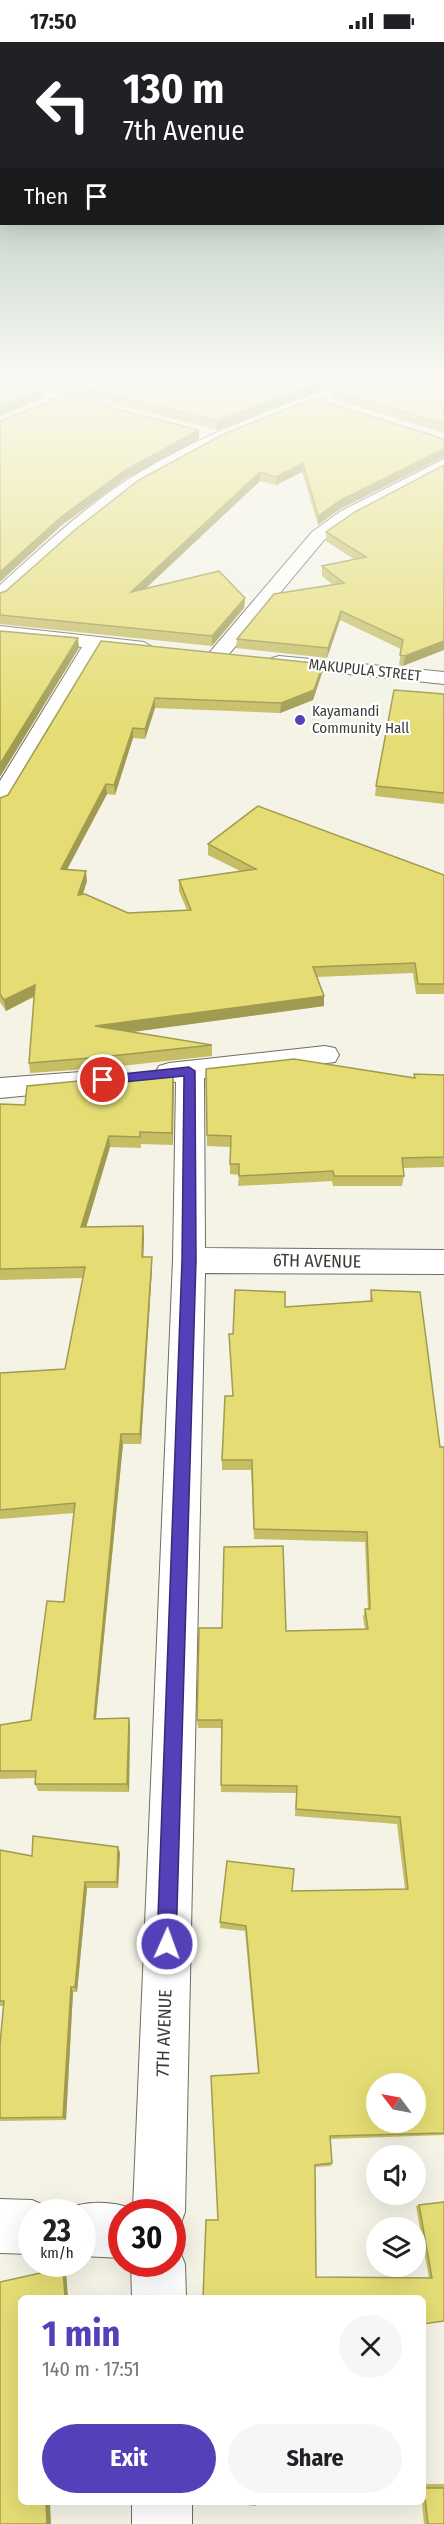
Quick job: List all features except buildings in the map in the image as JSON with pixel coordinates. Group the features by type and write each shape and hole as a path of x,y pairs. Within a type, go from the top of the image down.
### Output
{"street":[{"path":"0,595 112,498"},
{"path":"217,656 318,536 347,515 380,498"},
{"path":"0,632 160,650"},
{"path":"0,799 20,752 94,642"},
{"path":"194,654 240,658"},
{"name":"MAKUPULA STREET","path":"263,660 444,678"},
{"path":"0,1088 136,1077 325,1055"},
{"name":"7TH AVENUE","path":"159,2199 189,1260 189,1071"},
{"name":"6TH AVENUE","path":"189,1260 444,1262"},
{"path":"0,2226 18,2227"},
{"path":"158,2277 159,2295"},
{"path":"162,2505 162,2524"}],"place":[{"name":"Kayamandi Community Hall","path":"300,720"}],"route":[{"path":"103,1080 189,1071 189,1260 167,1944"}]}
